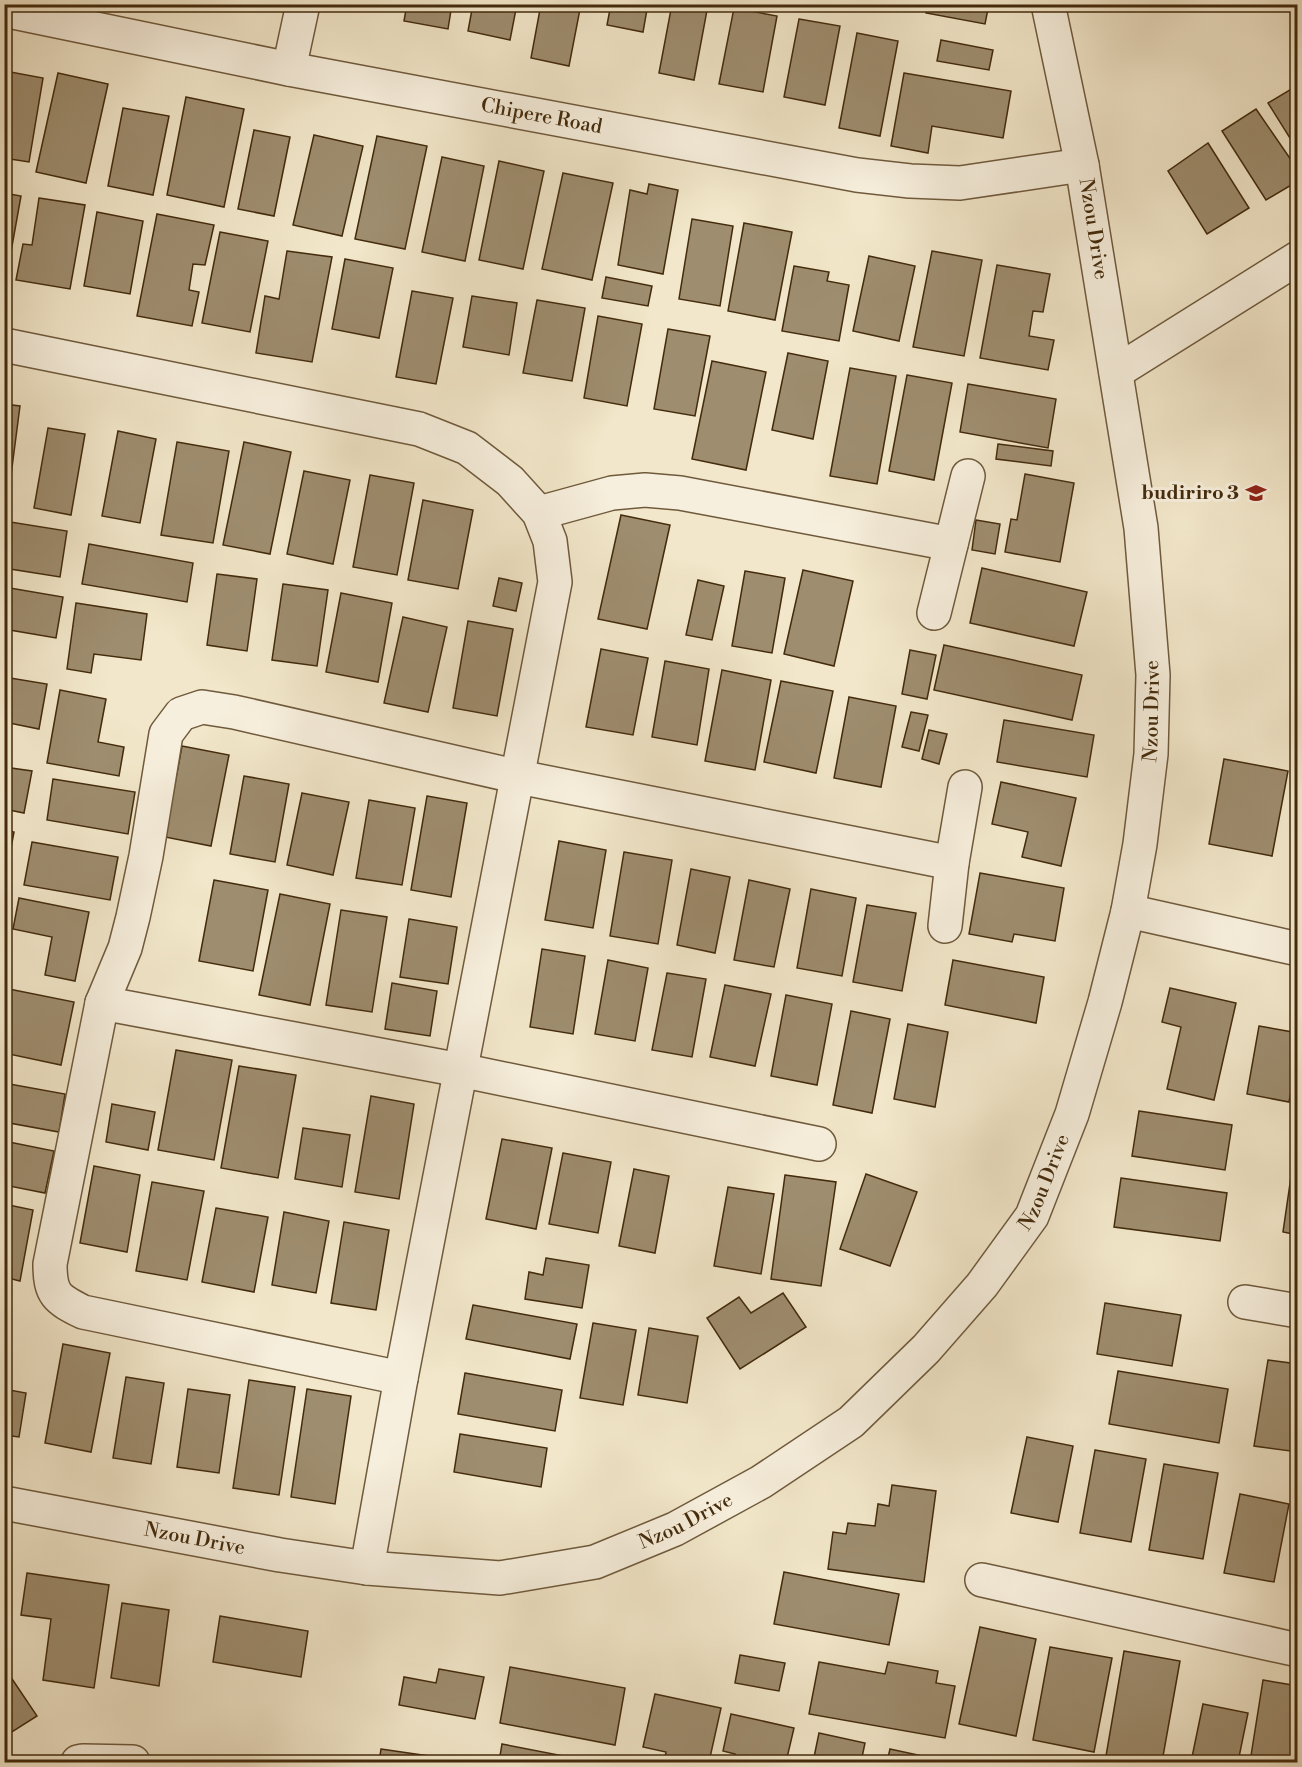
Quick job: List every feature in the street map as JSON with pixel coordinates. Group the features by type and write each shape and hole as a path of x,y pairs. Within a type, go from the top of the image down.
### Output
{"street":[{"path":"289,69 303,4"},
{"name":"Nzou Drive","path":"4,1503 280,1555 367,1568 500,1578 595,1562 675,1529 761,1482 851,1422 940,1333 982,1285 1032,1216 1072,1114 1105,1002 1128,911 1140,844 1151,754 1153,675 1141,528 1082,165 1048,4"},
{"name":"Chipere Road","path":"4,10 289,69 857,175 910,182 960,183 1082,165"},
{"path":"1116,372 1298,258"},
{"path":"4,345 418,429 467,448 510,481 538,513 550,541 555,582 519,777 400,1378 367,1568"},
{"path":"934,614 968,476"},
{"path":"538,513 612,493 645,490 680,493 951,544"},
{"path":"400,1378 83,1312 62,1301 50,1284 50,1264 102,1003 125,948 133,917 146,856 166,734 181,714 202,707 234,712 519,777 952,863"},
{"path":"945,926 952,863 965,787"},
{"path":"1128,911 1298,949"},
{"path":"102,1003 460,1070 819,1143"},
{"path":"1245,1302 1298,1311"},
{"path":"982,1580 1298,1650"},
{"path":"78,1762 133,1762"}],"building":[{"path":"407,4 452,4 448,29 404,21"},
{"path":"473,4 517,4 510,40 468,31"},
{"path":"541,4 581,4 569,66 531,58"},
{"path":"611,4 648,4 643,32 607,25"},
{"path":"672,4 708,5 694,80 659,73"},
{"path":"928,4 989,4 985,24 926,13"},
{"path":"734,8 777,16 763,92 719,84"},
{"path":"799,19 840,26 825,105 784,97"},
{"path":"857,33 898,41 880,136 839,128"},
{"path":"941,40 993,50 989,70 937,61"},
{"path":"5,71 43,78 29,162 4,158"},
{"path":"58,73 108,84 86,183 36,172"},
{"path":"904,73 1011,91 1003,138 932,126 928,153 891,146"},
{"path":"1298,85 1298,151 1268,103"},
{"path":"186,97 244,109 224,207 167,195"},
{"path":"123,108 169,116 153,195 108,186"},
{"path":"1256,109 1298,170 1298,181 1266,200 1222,131"},
{"path":"254,130 290,137 274,216 238,209"},
{"path":"314,135 363,146 342,236 293,225"},
{"path":"377,136 427,146 405,249 355,239"},
{"path":"1208,143 1249,208 1207,234 1168,171"},
{"path":"442,157 484,166 465,261 422,252"},
{"path":"499,161 544,171 523,269 479,260"},
{"path":"563,173 613,183 592,280 542,269"},
{"path":"649,184 678,190 663,274 618,265 630,190 647,194"},
{"path":"4,193 21,196 7,274 4,274"},
{"path":"39,198 85,205 70,289 16,280 23,244 32,245"},
{"path":"97,212 143,221 130,294 84,286"},
{"path":"157,214 214,225 205,265 193,264 189,290 199,292 192,326 137,316"},
{"path":"692,219 733,226 720,306 679,299"},
{"path":"744,223 792,232 775,320 728,311"},
{"path":"220,232 268,241 250,332 202,323"},
{"path":"287,251 332,257 312,362 256,353 265,296 279,299"},
{"path":"932,251 982,260 964,356 913,347"},
{"path":"869,256 915,266 899,341 853,331"},
{"path":"345,259 393,268 379,338 332,329"},
{"path":"997,265 1050,274 1043,312 1033,311 1029,336 1054,340 1048,370 980,358"},
{"path":"794,266 829,272 827,281 849,285 839,341 782,331"},
{"path":"606,277 652,286 648,306 602,298"},
{"path":"412,291 453,298 436,384 396,377"},
{"path":"472,296 517,303 509,355 463,347"},
{"path":"537,300 585,308 572,381 523,373"},
{"path":"598,316 642,324 627,406 584,398"},
{"path":"668,329 710,336 695,416 654,409"},
{"path":"788,353 828,361 813,439 772,430"},
{"path":"712,361 766,372 746,470 692,459"},
{"path":"850,368 896,376 877,484 830,476"},
{"path":"907,375 952,383 934,480 889,471"},
{"path":"968,384 1056,399 1048,448 960,432"},
{"path":"4,404 20,406 7,506 4,505"},
{"path":"48,428 85,434 71,515 34,508"},
{"path":"118,431 156,439 140,523 102,516"},
{"path":"177,442 229,451 213,543 161,535"},
{"path":"244,442 291,452 270,554 223,545"},
{"path":"998,444 1053,451 1051,466 996,459"},
{"path":"304,471 350,480 333,564 287,554"},
{"path":"1025,474 1074,483 1060,562 1005,552 1011,519 1017,520"},
{"path":"370,475 414,483 397,575 353,567"},
{"path":"423,500 473,510 458,589 408,580"},
{"path":"621,515 670,525 647,629 598,619"},
{"path":"976,520 1000,524 995,554 972,550"},
{"path":"4,521 67,531 60,577 4,568"},
{"path":"89,544 193,563 187,602 82,584"},
{"path":"982,568 1087,592 1074,646 970,623"},
{"path":"803,570 853,581 834,666 784,654"},
{"path":"745,571 785,578 772,653 732,646"},
{"path":"217,574 257,579 247,651 207,645"},
{"path":"499,578 522,583 516,611 493,606"},
{"path":"698,580 724,586 712,640 686,635"},
{"path":"283,584 328,590 317,666 272,660"},
{"path":"4,587 63,597 56,638 4,629"},
{"path":"341,593 392,603 378,682 326,672"},
{"path":"76,603 147,614 141,660 94,654 91,673 67,669"},
{"path":"403,617 447,627 428,712 384,703"},
{"path":"468,621 513,629 497,716 453,708"},
{"path":"944,645 1082,675 1072,720 934,690"},
{"path":"601,649 648,658 633,735 586,727"},
{"path":"910,650 936,655 927,699 902,694"},
{"path":"665,661 709,669 697,745 652,737"},
{"path":"722,670 771,680 755,770 705,761"},
{"path":"4,677 47,684 39,729 4,722"},
{"path":"781,681 833,691 816,773 764,762"},
{"path":"60,690 106,699 98,742 124,747 119,776 47,763"},
{"path":"849,697 896,706 881,787 834,778"},
{"path":"911,712 928,715 919,751 902,747"},
{"path":"1004,720 1094,735 1087,777 997,762"},
{"path":"929,730 947,734 939,764 922,759"},
{"path":"182,746 229,755 211,846 165,837"},
{"path":"1224,759 1288,771 1272,856 1209,844"},
{"path":"4,767 32,771 24,813 4,809"},
{"path":"244,776 289,784 275,862 230,854"},
{"path":"53,779 135,792 128,834 47,820"},
{"path":"1001,782 1076,798 1061,866 1022,857 1028,832 992,824"},
{"path":"302,793 349,802 333,875 287,865"},
{"path":"427,796 467,803 451,897 411,890"},
{"path":"369,800 415,808 402,885 356,878"},
{"path":"4,830 14,832 6,874 4,874"},
{"path":"559,841 606,850 593,928 545,920"},
{"path":"32,842 118,857 110,900 24,885"},
{"path":"624,852 672,860 658,944 610,936"},
{"path":"691,869 730,877 715,953 677,945"},
{"path":"980,873 1064,888 1055,941 1014,934 1012,942 969,934"},
{"path":"214,880 268,890 253,971 199,961"},
{"path":"749,880 790,889 774,967 734,960"},
{"path":"811,889 856,898 842,976 797,968"},
{"path":"280,894 330,904 310,1005 259,995"},
{"path":"19,898 89,912 75,981 45,975 52,937 13,929"},
{"path":"867,905 916,913 902,991 853,982"},
{"path":"341,910 387,917 372,1012 326,1005"},
{"path":"409,919 457,927 448,984 400,977"},
{"path":"542,949 585,956 573,1034 530,1027"},
{"path":"608,960 648,968 635,1041 595,1034"},
{"path":"953,960 1044,977 1036,1023 945,1005"},
{"path":"667,973 706,979 692,1057 652,1050"},
{"path":"392,983 437,991 430,1036 385,1029"},
{"path":"725,985 771,994 755,1066 710,1057"},
{"path":"4,988 74,1002 61,1065 4,1053"},
{"path":"1170,988 1236,1003 1214,1100 1167,1089 1181,1027 1162,1022"},
{"path":"786,995 832,1004 817,1085 771,1076"},
{"path":"851,1011 890,1019 872,1113 833,1105"},
{"path":"908,1024 948,1032 935,1107 894,1099"},
{"path":"1259,1026 1298,1033 1298,1055 1289,1102 1247,1094"},
{"path":"176,1050 232,1060 214,1160 158,1150"},
{"path":"239,1066 296,1075 278,1178 221,1168"},
{"path":"4,1083 65,1094 59,1132 4,1122"},
{"path":"371,1096 414,1104 399,1199 355,1192"},
{"path":"112,1104 155,1112 148,1150 106,1142"},
{"path":"1139,1111 1232,1125 1225,1170 1132,1156"},
{"path":"303,1128 350,1135 342,1187 295,1179"},
{"path":"502,1139 552,1148 536,1229 486,1219"},
{"path":"4,1141 54,1151 45,1193 4,1185"},
{"path":"1295,1149 1298,1149 1298,1235 1283,1232"},
{"path":"563,1153 611,1162 598,1233 549,1224"},
{"path":"94,1166 140,1175 127,1252 80,1243"},
{"path":"634,1169 669,1176 655,1253 619,1246"},
{"path":"866,1174 917,1192 890,1266 840,1249"},
{"path":"785,1175 836,1182 821,1286 771,1279"},
{"path":"1121,1178 1227,1193 1220,1241 1114,1227"},
{"path":"152,1182 204,1191 187,1280 136,1271"},
{"path":"728,1187 774,1194 761,1274 714,1266"},
{"path":"4,1204 33,1210 20,1281 4,1277"},
{"path":"216,1208 268,1217 254,1292 202,1282"},
{"path":"284,1212 329,1221 316,1293 272,1285"},
{"path":"344,1222 389,1230 376,1310 331,1303"},
{"path":"546,1258 589,1265 582,1308 525,1299 529,1272 543,1275"},
{"path":"783,1293 806,1327 740,1369 707,1318 739,1297 751,1313"},
{"path":"1105,1303 1181,1315 1172,1366 1097,1354"},
{"path":"473,1305 577,1324 570,1359 466,1339"},
{"path":"593,1323 636,1330 623,1405 580,1398"},
{"path":"649,1328 698,1336 687,1403 638,1395"},
{"path":"63,1344 110,1353 91,1452 45,1443"},
{"path":"1268,1360 1298,1364 1298,1452 1254,1446"},
{"path":"1118,1371 1228,1389 1219,1443 1109,1424"},
{"path":"465,1373 562,1390 555,1431 458,1414"},
{"path":"126,1377 164,1383 151,1464 113,1458"},
{"path":"249,1380 295,1387 279,1495 233,1488"},
{"path":"4,1389 26,1393 19,1437 4,1435"},
{"path":"188,1389 230,1395 219,1473 177,1467"},
{"path":"307,1389 351,1396 335,1504 291,1497"},
{"path":"460,1434 547,1448 541,1487 454,1472"},
{"path":"1027,1437 1073,1446 1058,1522 1011,1513"},
{"path":"1095,1450 1146,1459 1131,1542 1080,1533"},
{"path":"1164,1464 1218,1473 1203,1559 1149,1550"},
{"path":"892,1485 936,1491 924,1582 828,1569 833,1532 846,1534 848,1523 875,1526 878,1504 889,1506"},
{"path":"1240,1494 1289,1504 1274,1582 1224,1573"},
{"path":"1298,1531 1298,1570 1291,1569"},
{"path":"784,1572 899,1594 889,1645 774,1624"},
{"path":"27,1573 109,1585 94,1688 43,1680 51,1619 21,1615"},
{"path":"122,1603 169,1610 159,1686 111,1678"},
{"path":"220,1616 308,1631 301,1677 213,1662"},
{"path":"980,1627 1036,1639 1016,1736 959,1724"},
{"path":"1050,1647 1112,1658 1094,1752 1033,1740"},
{"path":"1124,1651 1180,1661 1162,1762 1143,1762 1106,1756"},
{"path":"740,1655 785,1663 779,1691 735,1683"},
{"path":"819,1662 885,1674 888,1662 938,1671 936,1683 955,1686 945,1738 809,1714"},
{"path":"4,1667 37,1716 4,1737"},
{"path":"510,1667 625,1688 615,1745 500,1723"},
{"path":"439,1669 484,1677 475,1719 399,1705 404,1677 436,1683"},
{"path":"1263,1680 1298,1686 1298,1762 1250,1762"},
{"path":"655,1694 721,1708 709,1762 664,1762 666,1752 643,1747"},
{"path":"1203,1704 1248,1713 1238,1762 1191,1762"},
{"path":"731,1714 794,1728 786,1762 733,1762 735,1754 723,1751"},
{"path":"819,1733 865,1743 861,1762 813,1762"},
{"path":"502,1744 569,1757 568,1762 499,1762"},
{"path":"381,1749 463,1761 463,1762 379,1762"},
{"path":"890,1749 932,1758 931,1762 887,1762"}],"place":[{"name":"budiriro 3","path":"1256,493"}]}
